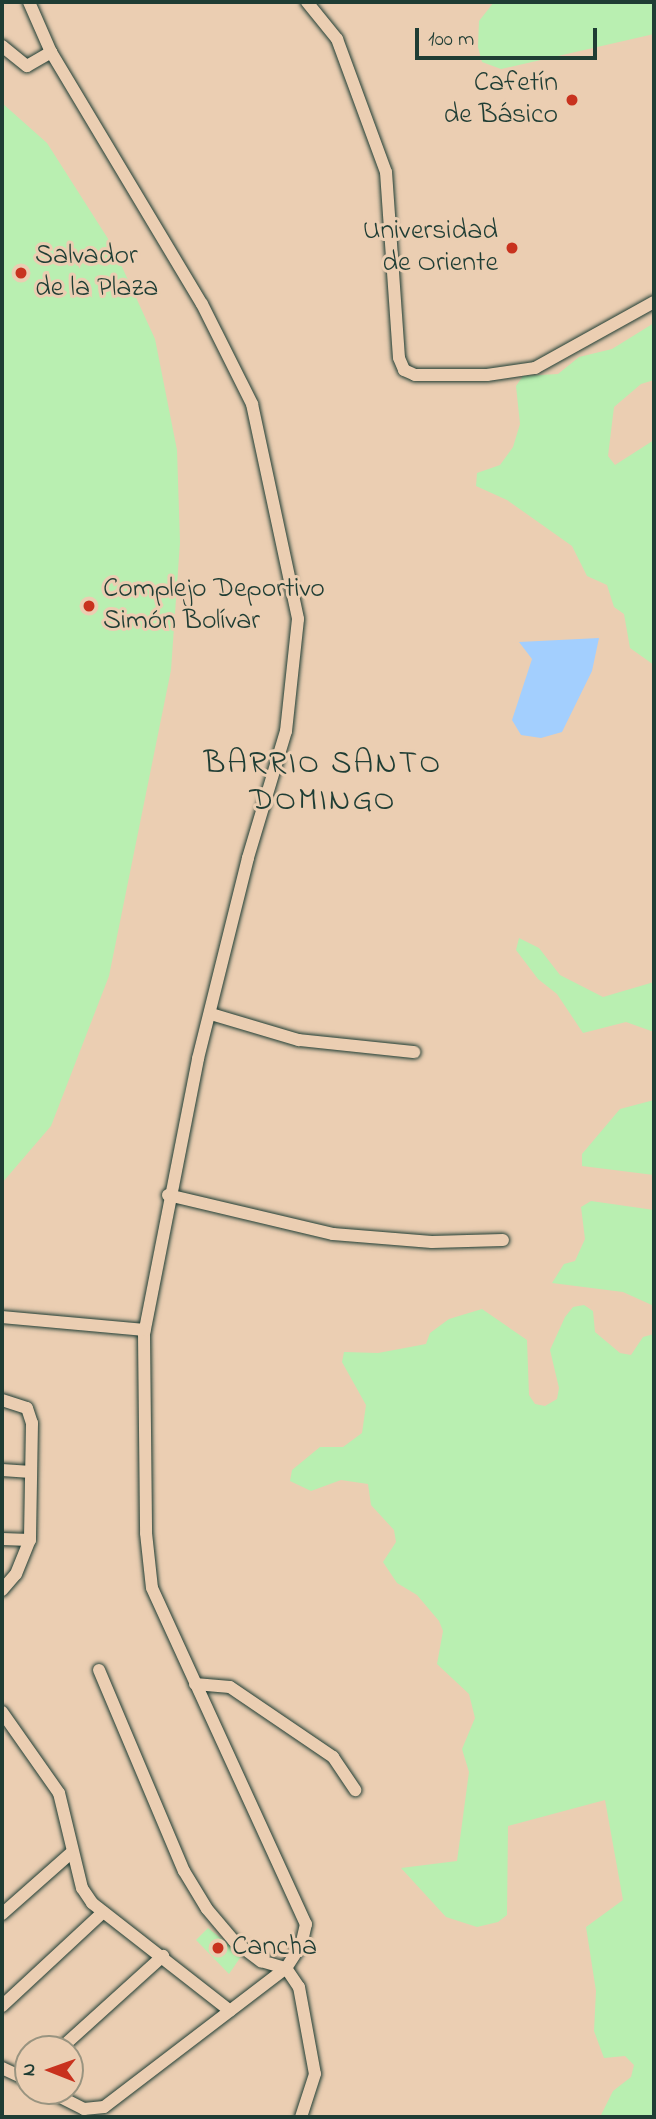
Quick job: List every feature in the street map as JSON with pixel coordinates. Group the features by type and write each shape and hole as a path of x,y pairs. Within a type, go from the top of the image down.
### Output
{"street":[{"path":"29,2 51,52 202,304 251,404 298,619 286,731 248,858 168,1195 144,1330 147,1561 162,1615 306,1924 301,1945 286,1968 104,2107 85,2109 77,2105"},
{"path":"307,2 337,39 386,173 398,358 404,369 415,376 487,375 536,368 654,302"},
{"path":"2,46 27,66 51,52"},
{"path":"211,1014 299,1040 414,1052"},
{"path":"168,1195 333,1234 432,1242 503,1240"},
{"path":"2,1317 144,1330"},
{"path":"2,1400 17,1403 30,1414 31,1472 30,1540 16,1574 2,1590"},
{"path":"2,1470 31,1472"},
{"path":"2,1539 30,1540"},
{"path":"99,1670 184,1871 207,1909 234,1941 261,1961 286,1968 299,1987 314,2055 312,2090 301,2117"},
{"path":"195,1684 230,1687 333,1757 355,1790"},
{"path":"2,1712 59,1793 82,1888 103,1912 163,1956 230,2011"},
{"path":"2,1914 72,1852"},
{"path":"2,2006 103,1912"},
{"path":"76,2035 163,1956"}],"green space":[{"path":"494,2 654,2 654,34 501,69 482,62 478,47 479,21"},
{"name":"Complejo Deportivo Simón Bolívar","path":"2,103 47,143 112,245 155,339 177,450 180,542 171,670 109,976 51,1126 2,1183"},
{"path":"654,323 654,380 641,384 614,407 608,456 615,465 654,440 654,665 630,648 624,614 614,607 607,585 587,576 572,546 507,500 476,486 477,473 500,465 513,447 520,424 516,386 523,376 558,374 579,357 612,349"},
{"path":"519,938 539,948 560,975 603,997 654,982 654,1032 626,1022 583,1033 557,994 538,979 516,950"},
{"path":"654,1100 654,1175 582,1166 582,1154 620,1109"},
{"path":"591,1201 654,1210 654,1306 623,1292 552,1283 564,1264 575,1261 585,1239 581,1207"},
{"path":"584,1305 593,1311 595,1332 620,1353 631,1355 643,1337 654,1334 654,2117 600,2117 613,2091 631,2077 634,2065 625,2056 604,2058 594,2031 596,1991 586,1927 623,1900 605,1800 508,1826 507,1915 498,1922 477,1927 446,1917 401,1868 457,1861 469,1772 462,1749 475,1718 469,1694 437,1664 443,1631 439,1621 417,1595 397,1583 383,1562 396,1542 394,1530 371,1505 368,1484 341,1480 311,1491 290,1481 292,1470 320,1447 343,1447 362,1433 366,1405 342,1362 344,1352 378,1353 426,1344 430,1333 449,1319 482,1309 527,1340 529,1395 535,1404 545,1406 557,1399 559,1388 550,1350 565,1317 573,1307"},
{"name":"Cancha","path":"208,1928 242,1955 229,1974 196,1940"}],"water":[{"path":"599,638 592,671 562,732 541,738 521,735 512,720 532,659 519,642"}],"place":[{"name":"Cafetín de Básico","path":"572,100"},
{"name":"Universidad de Oriente","path":"512,248"},
{"name":"Salvador de la Plaza","path":"21,273"},
{"name":"Complejo Deportivo Simón Bolívar","path":"89,606"},
{"name":"Cancha","path":"218,1948"}],"district":[{"name":"BARRIO SANTO DOMINGO","path":"323,784"}]}
